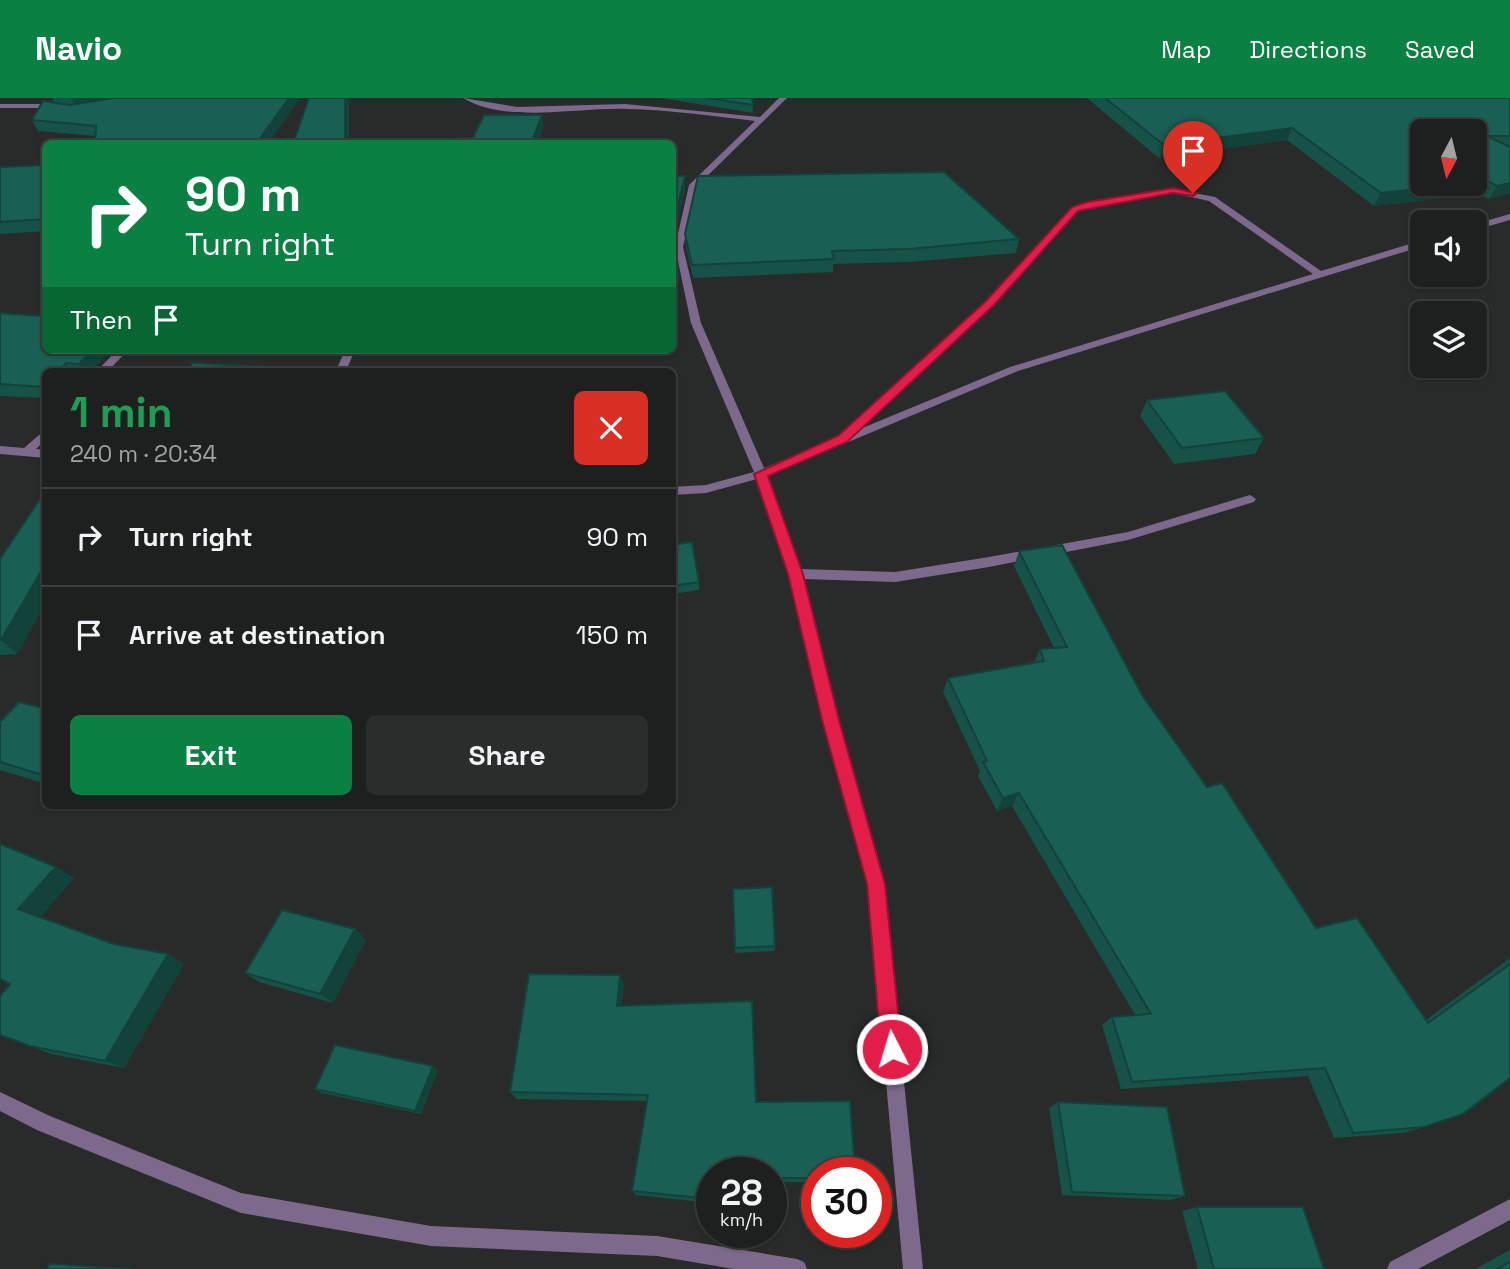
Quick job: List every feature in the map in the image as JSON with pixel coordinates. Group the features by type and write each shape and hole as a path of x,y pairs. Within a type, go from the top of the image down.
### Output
{"street":[{"path":"467,98 486,106 512,110 607,106 762,119"},
{"path":"783,98 693,185 679,247 695,323 761,474 796,574 830,720 876,884 913,1269"},
{"path":"0,106 40,105 68,109"},
{"path":"843,439 990,303 1075,209 1173,191 1212,199 1320,275"},
{"path":"1487,223 1510,216"},
{"path":"676,491 706,489 761,474 1014,369 1410,247"},
{"path":"105,368 119,354"},
{"path":"26,453 42,436"},
{"path":"0,450 42,454"},
{"path":"796,574 895,577 989,562 1128,536 1250,499"},
{"path":"0,1101 44,1123 241,1203 431,1236 657,1246 797,1269"},
{"path":"1397,1269 1510,1209"}],"building":[{"path":"113,98 289,98 259,140 95,140 96,126 32,120 43,101 70,105"},
{"path":"309,98 345,98 345,140 294,140"},
{"path":"707,98 752,98 753,105"},
{"path":"1105,98 1510,98 1510,136 1488,136 1488,119 1410,119 1410,190 1381,193 1292,128 1164,145"},
{"path":"484,115 542,115 533,140 457,140 473,138"},
{"path":"1488,136 1510,147 1510,183 1497,186 1488,182"},
{"path":"42,165 42,219 0,222 0,167"},
{"path":"944,172 1019,239 910,249 832,251 834,259 692,265 685,234 698,176"},
{"path":"676,176 685,176 676,213"},
{"path":"42,312 42,354 88,354 79,364 66,363 62,368 42,368 42,387 0,384 0,313 39,316"},
{"path":"192,363 284,368 191,368"},
{"path":"1225,391 1264,438 1182,448 1147,400"},
{"path":"42,496 42,570 1,640 0,640 0,559"},
{"path":"692,542 699,582 676,585 676,544"},
{"path":"1062,545 1142,695 1207,787 1222,783 1316,928 1357,918 1428,1023 1510,964 1510,1078 1463,1114 1424,1127 1353,1133 1325,1068 1132,1082 1112,1017 1151,1014 1019,793 1003,798 983,762 987,761 948,678 1044,661 1040,649 1067,647 1019,551"},
{"path":"19,702 42,708 42,775 0,762 0,722"},
{"path":"0,844 56,867 18,909 114,944 168,954 105,1061 30,1046 0,1035 0,996 10,984 0,979"},
{"path":"772,887 775,946 735,948 733,889"},
{"path":"282,910 355,929 320,994 245,973"},
{"path":"529,974 620,975 617,1006 752,1001 756,1102 850,1101 854,1157 801,1157 801,1178 787,1178 787,1157 696,1157 696,1197 632,1191 648,1095 510,1092"},
{"path":"335,1045 433,1066 415,1111 315,1089"},
{"path":"1058,1102 1167,1107 1185,1196 1072,1192"},
{"path":"1197,1207 1303,1207 1324,1269 1214,1269"},
{"path":"1510,1262 1510,1269 1497,1269"},
{"path":"49,1264 130,1269 47,1269"}],"route":[{"path":"892,1049 876,884 830,720 796,574 761,474 843,439 903,380 990,303 1075,209 1173,191 1193,193"}]}
